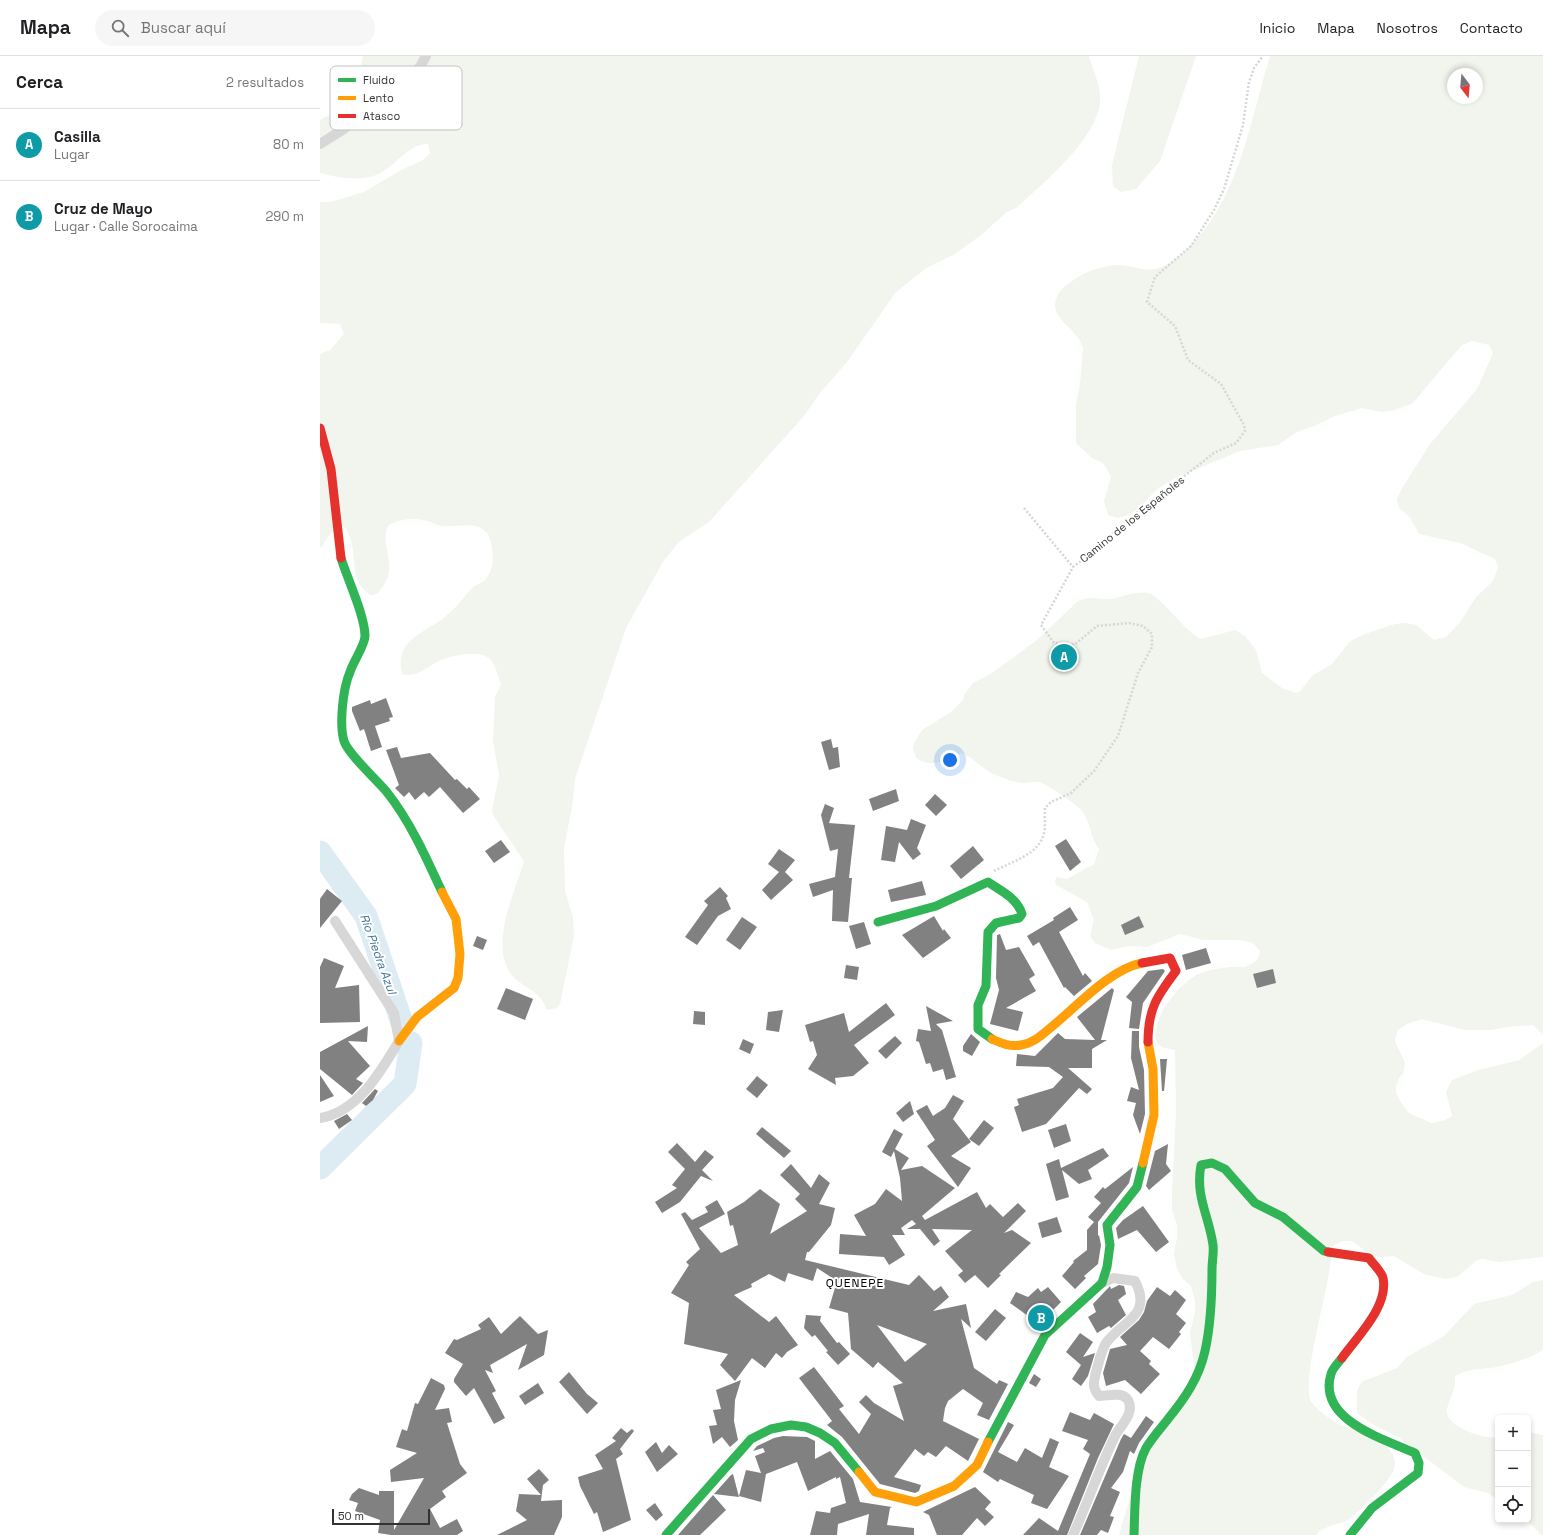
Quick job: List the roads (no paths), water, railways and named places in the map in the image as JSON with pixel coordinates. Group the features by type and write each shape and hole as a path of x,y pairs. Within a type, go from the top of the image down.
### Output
{"street":[{"path":"421,66 426,56"},
{"path":"320,144 342,130"},
{"path":"320,428 331,468 341,558 364,624 365,637 349,674 344,699 342,728 344,742 369,774 386,791 411,828 456,919 460,954 458,978 454,988 417,1017 369,1087 346,1107 333,1114 320,1118"},
{"path":"878,922 936,906 988,882 1012,899 1021,910 1022,914 1019,918 996,924 988,932 988,965 986,986 978,1005 978,1029 990,1039 1007,1046 1023,1045 1037,1039 1106,981 1134,965 1170,958 1176,971 1158,995 1148,1022 1148,1045 1153,1069 1154,1115 1138,1187 1107,1224 1110,1245 1107,1267 1102,1283"},
{"path":"335,921 394,1013 399,1042"},
{"path":"1134,1535 1138,1486 1145,1449 1183,1401 1195,1382 1205,1352 1212,1300 1212,1241 1200,1201 1197,1179 1201,1165 1212,1163 1225,1169 1255,1203 1283,1217 1324,1251 1369,1258 1383,1277 1384,1294 1380,1306 1332,1373 1330,1392 1335,1406 1349,1422 1415,1453 1419,1463 1418,1473 1399,1485 1360,1520 1350,1535"},
{"path":"666,1535 751,1439 771,1429 791,1425 806,1427 820,1433 835,1443 875,1492 916,1502 954,1486 977,1464 1045,1335 1102,1283 1113,1278 1135,1281 1141,1292 1141,1304 1132,1320 1105,1344 1094,1383 1095,1390 1099,1396 1120,1395 1128,1400 1130,1408 1125,1422 1117,1433 1099,1468 1083,1514 1073,1535"}],"waterway":[{"name":"Río Piedra Azul","path":"320,852 366,916 401,1020"},
{"name":"Río Piedra Azul","path":"320,1168 405,1084 411,1043"}],"place":[{"name":"Casilla","path":"1064,657"},
{"name":"Cruz de Mayo","path":"1041,1318"}],"district":[{"name":"QUENEPE","path":"855,1283"}]}
